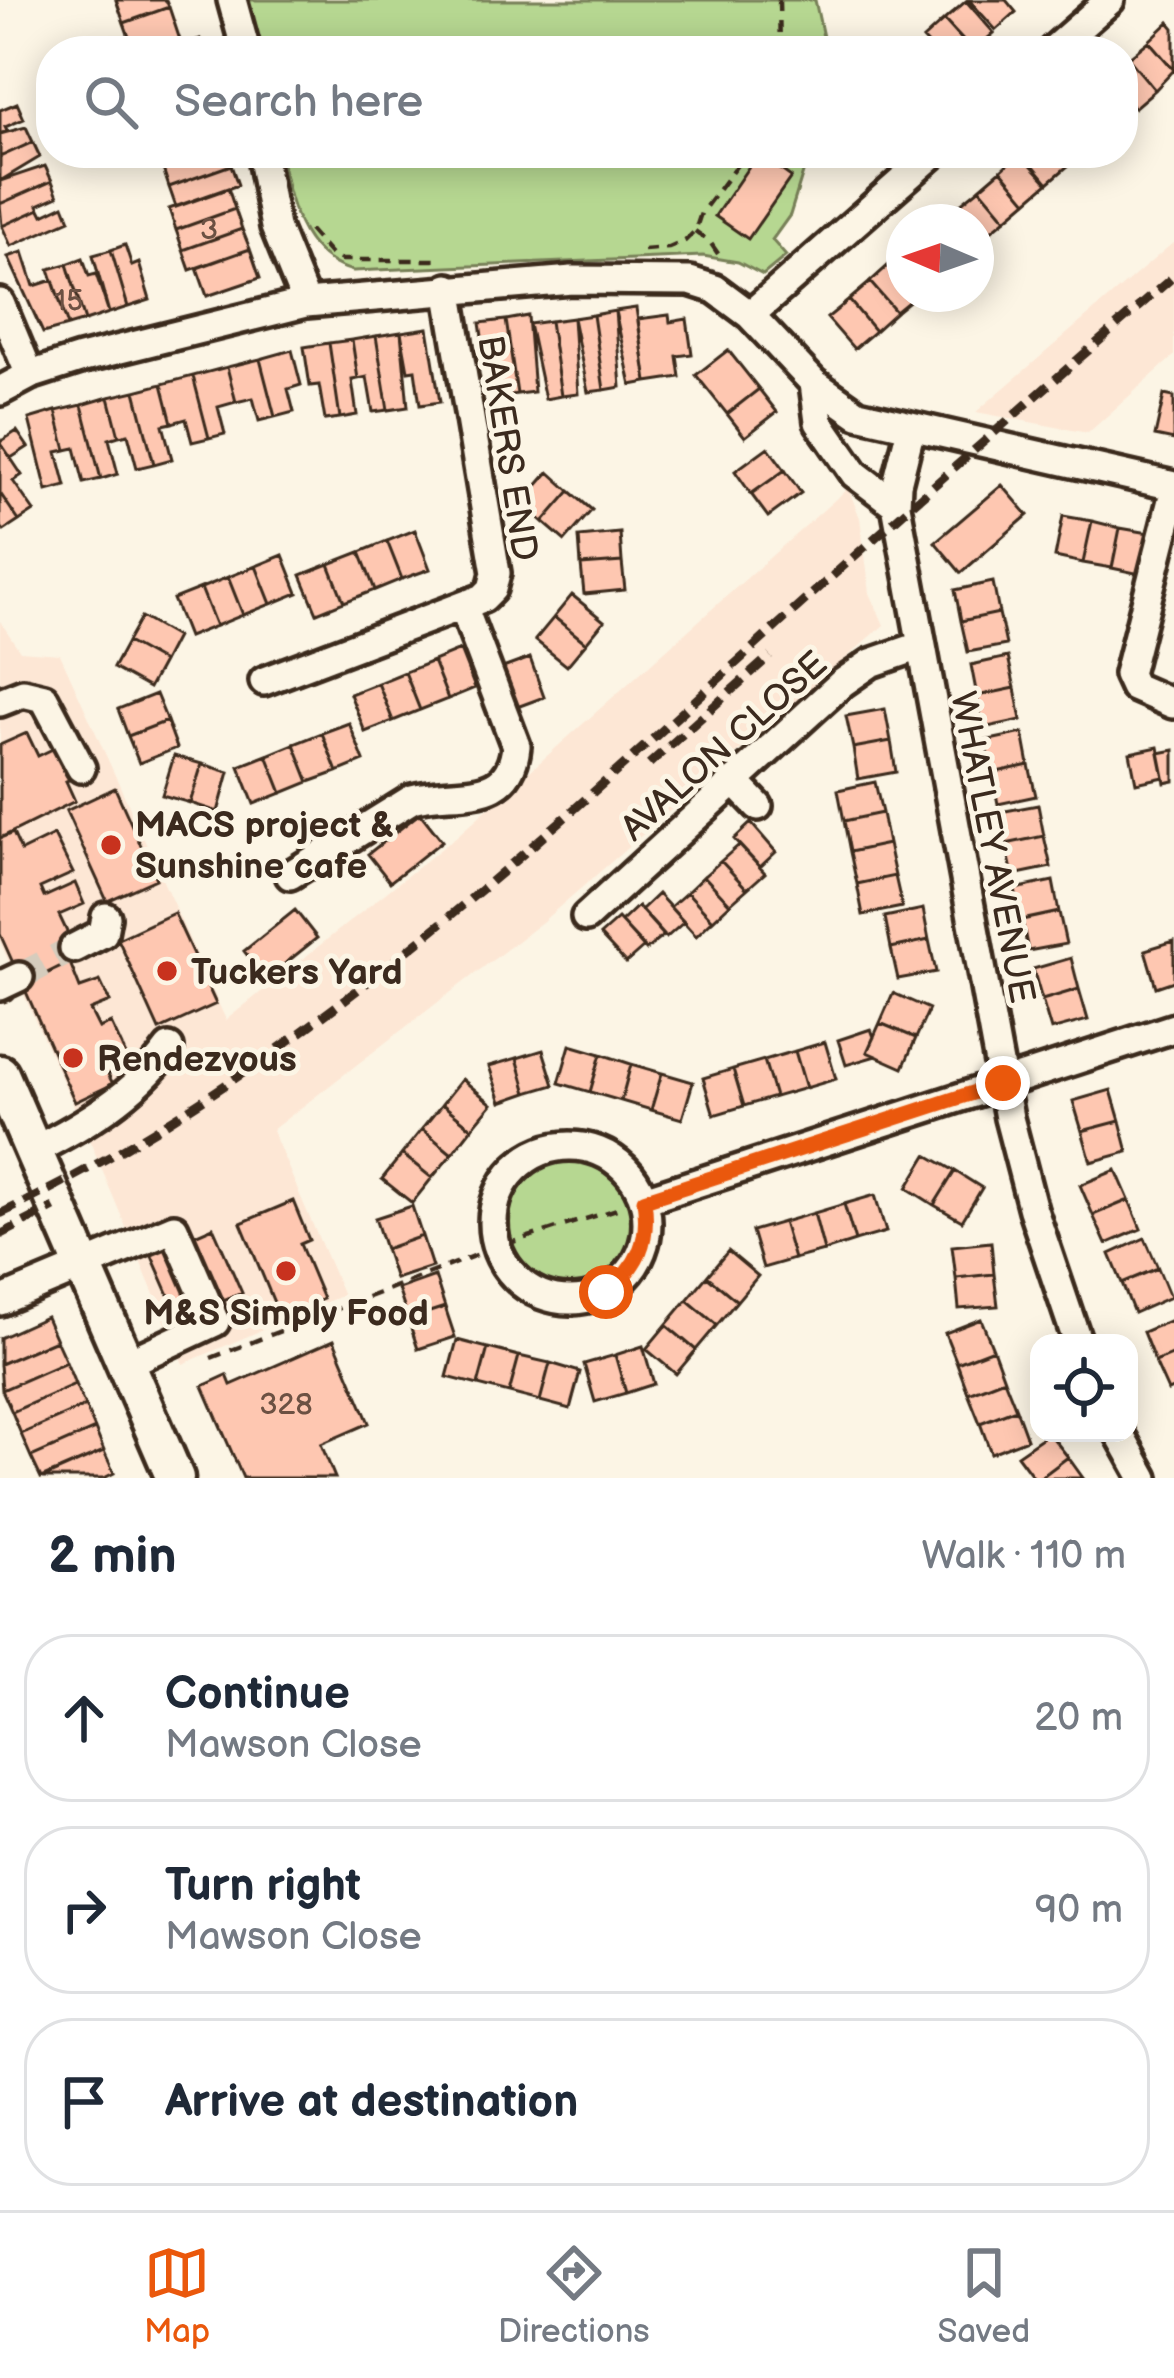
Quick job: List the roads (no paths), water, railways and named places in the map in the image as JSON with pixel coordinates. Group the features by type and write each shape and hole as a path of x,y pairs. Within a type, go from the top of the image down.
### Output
{"main road":[{"path":"0,1074 175,1478"}],"street":[{"path":"232,0 242,36"},
{"path":"1069,36 1110,0"},
{"path":"264,168 275,227 306,303"},
{"path":"750,314 917,168"},
{"path":"0,391 30,375 154,338 447,273 690,281 715,289 750,314 814,383 858,414 1174,489 1128,674 1134,687 1173,704"},
{"name":"BAKERS END","path":"447,273 496,573 492,589 463,606"},
{"path":"0,303 30,375"},
{"path":"814,383 819,422 855,474 896,505"},
{"name":"WHATLEY AVENUE","path":"911,428 896,505 920,646 1003,1083 1033,1210 1075,1334"},
{"path":"264,681 463,606 516,746 506,776 487,791 434,793 412,799 290,874"},
{"name":"AVALON CLOSE","path":"586,917 842,683 871,663 920,646"},
{"path":"0,702 23,693 44,698 81,768"},
{"path":"734,781 758,806"},
{"path":"74,948 103,933 106,917"},
{"path":"644,1200 1174,1028"},
{"path":"33,1151 92,1119 153,1070 169,1048"},
{"path":"571,1145 606,1155 634,1178 644,1200 648,1226 642,1252 627,1275 606,1292 581,1300 554,1299 530,1289 510,1271 497,1247 493,1223 497,1199 525,1160 547,1149 571,1145"},
{"path":"0,1301 174,1228 215,1322 125,1364"},
{"path":"1125,1442 1144,1478"}],"tunnel":[{"path":"19,977 74,948"}],"railway":[{"path":"0,1214 104,1160 204,1099 392,963 571,812 1174,276"},
{"path":"649,764 770,656"},
{"path":"0,1235 54,1207"}],"place":[{"name":"MACS project & Sunshine cafe","path":"111,845"},
{"name":"Tuckers Yard","path":"167,971"},
{"name":"Rendezvous","path":"73,1058"},
{"name":"M&S Simply Food","path":"286,1271"}]}
